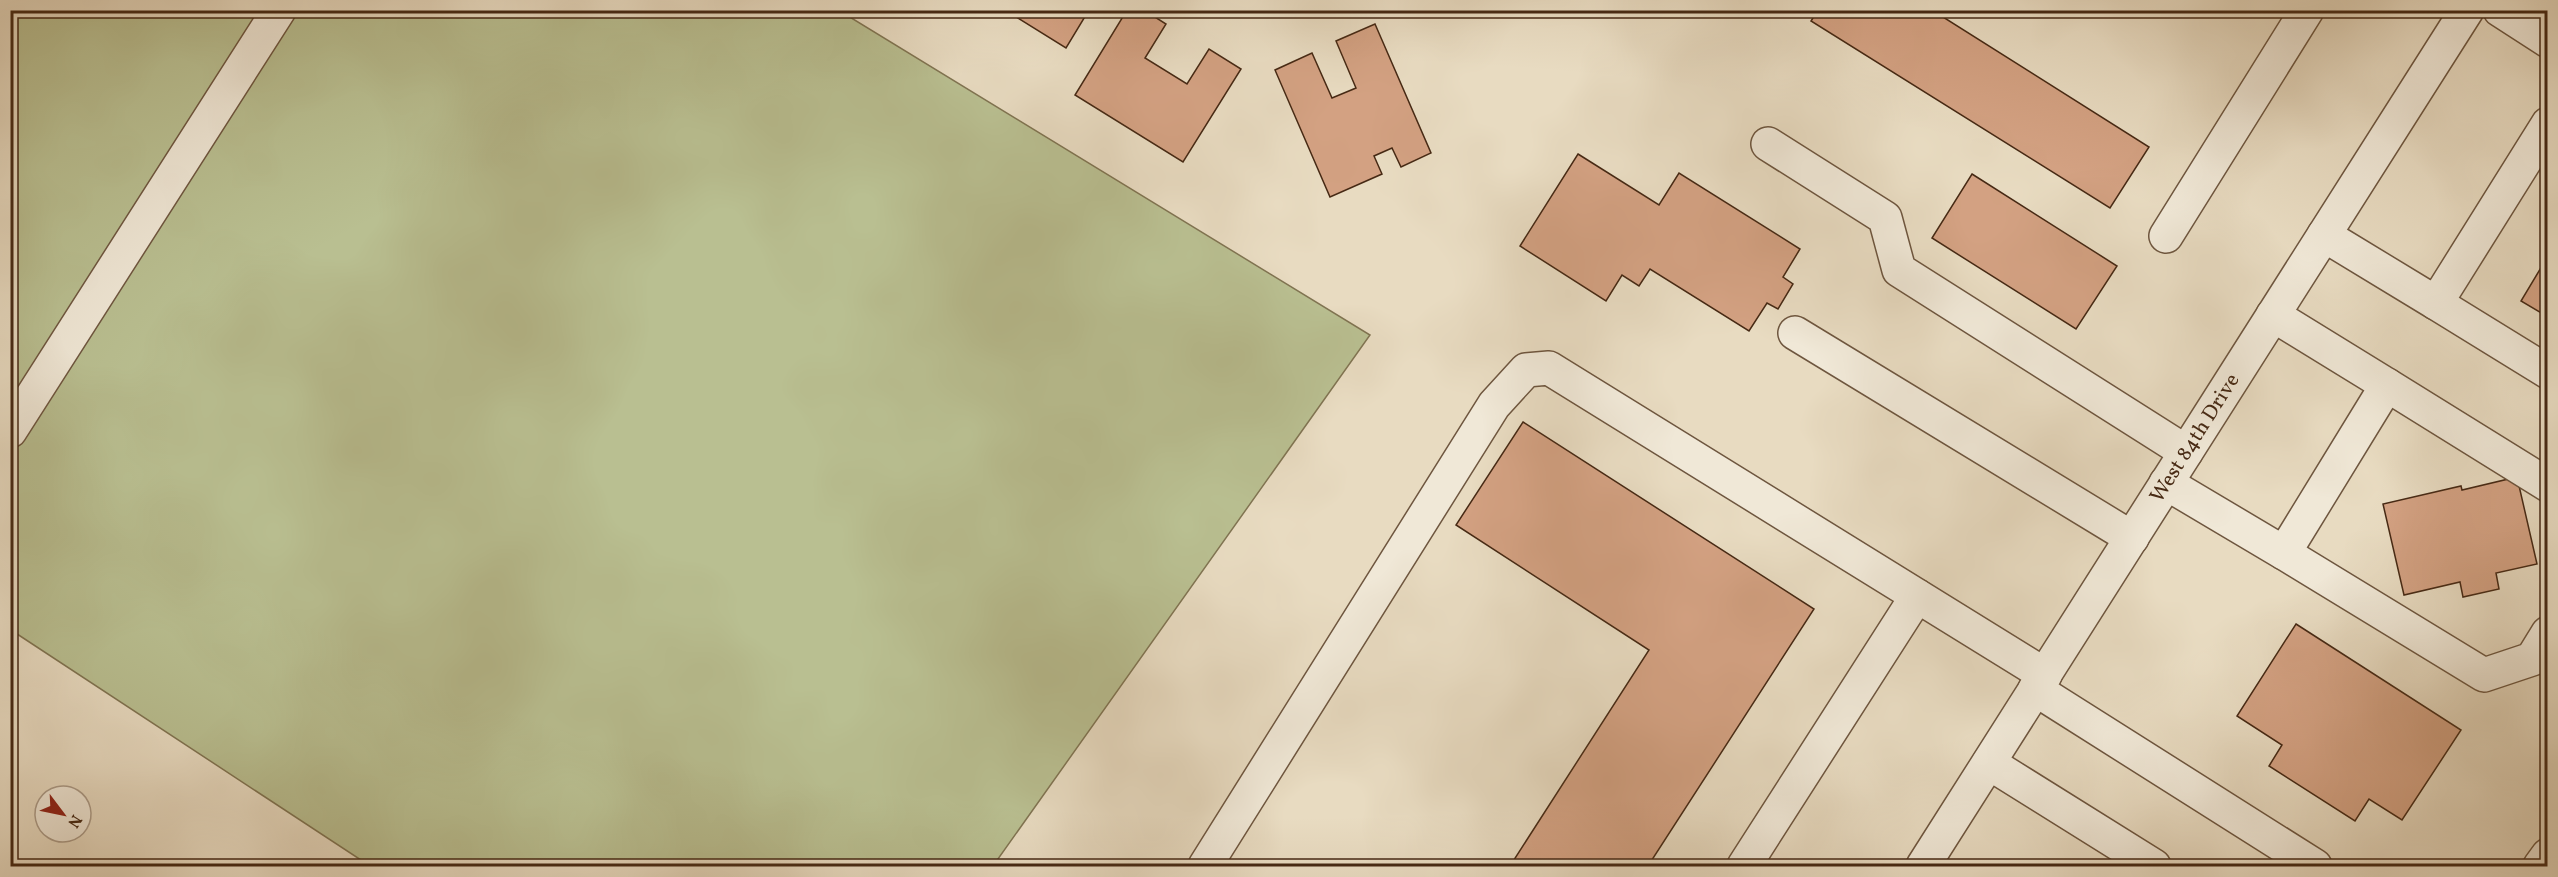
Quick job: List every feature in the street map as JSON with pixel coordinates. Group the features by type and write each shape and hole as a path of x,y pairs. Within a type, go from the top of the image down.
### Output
{"street":[{"path":"10,430 279,10"},
{"path":"2166,236 2307,10"},
{"name":"West 84th Drive","path":"1923,867 2467,10"},
{"path":"2500,10 2547,41"},
{"path":"2436,303 2547,124"},
{"path":"1768,144 1885,218 1899,270 2186,452"},
{"path":"2324,236 2547,372"},
{"path":"2273,315 2547,485"},
{"path":"1795,333 2132,538"},
{"path":"1205,867 1494,405 1526,370 1549,368 1917,596 2314,867"},
{"path":"2284,553 2387,384"},
{"path":"2166,483 2484,675 2532,659 2547,633"},
{"path":"1744,867 1917,596"},
{"path":"1989,763 2154,867"},
{"path":"2540,867 2547,855"}],"green space":[{"path":"10,11 840,11 1370,335 993,866 370,866 11,630"}],"building":[{"path":"1005,10 1089,10 1066,48"},
{"path":"1127,10 1144,10 1166,24 1145,58 1187,84 1209,49 1241,69 1183,162 1075,95"},
{"path":"1818,10 1932,10 2149,147 2110,208 1811,21"},
{"path":"1375,24 1431,153 1401,167 1392,148 1374,156 1382,174 1330,197 1275,70 1312,53 1332,98 1356,88 1336,41"},
{"path":"1578,154 1659,205 1679,173 1800,249 1783,277 1793,284 1778,309 1767,303 1749,331 1650,269 1639,286 1622,275 1606,301 1520,246"},
{"path":"1972,174 2117,266 2076,329 1932,238"},
{"path":"2548,256 2548,317 2521,301"},
{"path":"1523,422 1814,609 1648,866 1510,866 1649,650 1456,525"},
{"path":"2517,477 2537,564 2496,573 2499,589 2463,597 2460,582 2404,595 2383,504 2461,486 2462,490"},
{"path":"2296,624 2461,730 2402,820 2369,799 2355,821 2269,766 2282,745 2237,716"}]}
